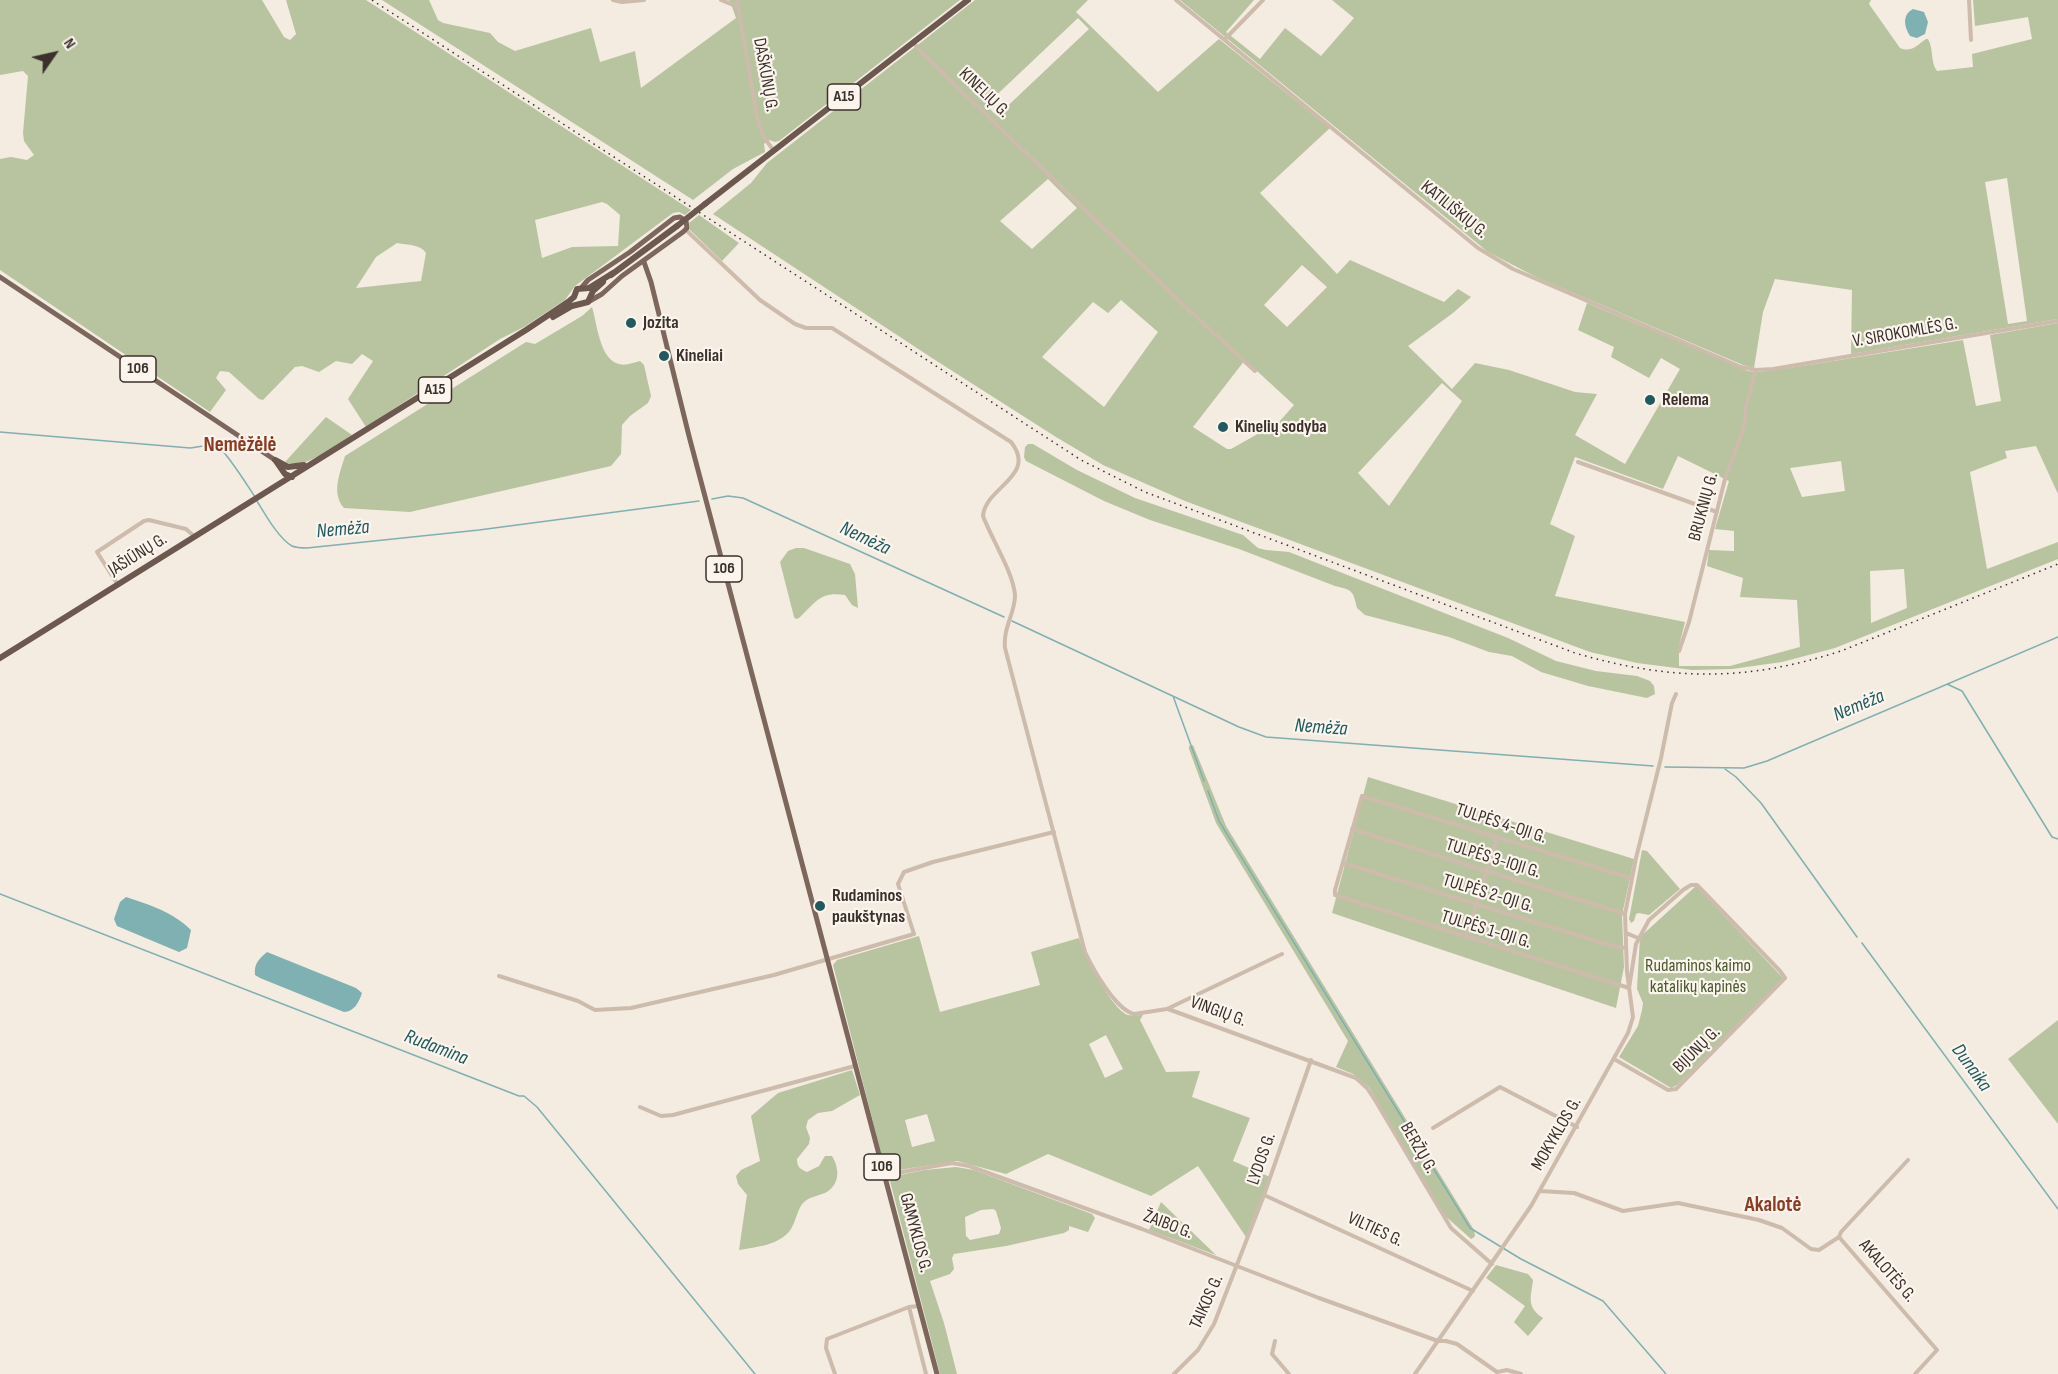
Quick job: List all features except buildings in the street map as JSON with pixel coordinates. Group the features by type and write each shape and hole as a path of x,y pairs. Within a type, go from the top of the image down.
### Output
{"highway":[{"name":"A15","path":"774,151 968,0"},
{"name":"JAŠIŪNŲ G.","path":"0,658 546,318 574,297 575,291 587,290 613,273 774,151"},
{"name":"JAŠIŪNŲ G.","path":"289,476 300,475 568,308 588,302 587,290"},
{"path":"574,297 579,303"},
{"name":"106","path":"275,460 288,467"},
{"name":"106","path":"275,460 289,476"},
{"path":"289,476 288,467 299,467 313,462"}],"main road":[{"path":"587,290 588,280 630,252 674,218 683,219 687,224 686,230 588,302"},
{"name":"106","path":"644,262 827,961"},
{"name":"106","path":"0,277 275,460"},
{"name":"GAMYKLOS G.","path":"827,961 937,1374"}],"street":[{"path":"614,0 622,2 644,0"},
{"path":"721,0 738,8"},
{"name":"DAŠKŪNŲ G.","path":"737,0 758,117 763,136 774,151"},
{"name":"KATILIŠKIŲ G.","path":"1176,0 1478,248 1513,269 1742,367 1756,370"},
{"path":"1225,39 1263,0"},
{"path":"1969,0 1971,40"},
{"name":"KINELIŲ G.","path":"914,42 920,51 1036,163 1255,371"},
{"path":"686,230 760,300 795,324 806,328 832,328 1001,436 1015,448 1019,461 1016,472 986,504 983,516 1014,591 1013,607 1005,631 1005,648 1085,952 1118,1004 1128,1012 1134,1014 1167,1009"},
{"name":"V. SIROKOMLĖS G.","path":"1756,370 2058,321"},
{"name":"BRUKNIŲ G.","path":"1679,651 1689,622 1725,479 1744,427 1746,407 1756,370"},
{"path":"1578,462 1717,512"},
{"path":"118,585 97,552 144,521 149,520 186,529 195,537"},
{"name":"MOKYKLOS G.","path":"1415,1374 1540,1191 1631,1025 1633,1017 1626,948 1626,914 1631,878 1676,694"},
{"name":"TULPĖS 4-OJI G.","path":"1352,829 1362,796 1631,878"},
{"path":"1343,862 1352,829"},
{"name":"TULPĖS 3-IOJI G.","path":"1352,829 1626,914"},
{"path":"499,976 578,1002 589,1009 631,1008 708,992 827,961 914,934 898,884 904,872 933,862 1054,832"},
{"path":"1466,938 1497,838"},
{"name":"TULPĖS 1-OJI G.","path":"1343,862 1335,895 1629,988"},
{"name":"TULPĖS 2-OJI G.","path":"1343,862 1626,948"},
{"name":"BIJŪNŲ G.","path":"1614,1059 1668,1090 1676,1089 1785,978 1697,885 1691,885 1683,890 1654,915 1638,938"},
{"path":"1626,933 1638,938 1629,988"},
{"name":"VINGIŲ G.","path":"1167,1009 1282,954"},
{"name":"VINGIŲ G.","path":"1167,1009 1311,1060"},
{"name":"LYDOS G.","path":"1238,1266 1311,1060"},
{"name":"BERŽŲ G.","path":"1311,1060 1351,1075 1367,1088 1451,1228 1492,1264"},
{"path":"640,1107 661,1116 673,1115 855,1066"},
{"path":"1432,1128 1500,1087 1577,1127"},
{"name":"AKALOTĖS G.","path":"1908,1160 1882,1186 1839,1237 1937,1350 1915,1374"},
{"name":"ŽAIBO G.","path":"884,1175 952,1163 969,1166 1319,1298 1438,1341 1457,1344 1497,1372 1507,1370 1521,1374"},
{"path":"1540,1191 1574,1192 1623,1211 1678,1203 1759,1220 1782,1228 1810,1249 1819,1250 1839,1237"},
{"name":"VILTIES G.","path":"1264,1195 1473,1291"},
{"name":"TAIKOS G.","path":"1174,1374 1198,1350 1209,1335 1238,1266"},
{"path":"835,1374 826,1348 827,1339 918,1306"},
{"path":"909,1308 926,1374"},
{"path":"1275,1341 1272,1354 1289,1374"}],"green space":[{"path":"0,0 262,0 284,37 290,40 296,34 286,0 366,0 691,210 685,215 679,212 673,213 575,286 565,300 524,327 500,339 366,427 348,399 373,361 362,354 352,364 336,361 319,372 302,366 295,367 263,400 229,372 220,371 216,378 226,390 210,412 0,270 0,159 11,157 27,160 34,155 24,141 23,133 28,76 23,71 0,75","holes":["602,202 620,215 618,246 572,247 542,258 535,220","397,243 417,246 426,253 421,281 356,288 376,257"]},
{"path":"382,0 429,0 438,20 443,23 490,33 498,42 515,51 591,28 600,62 635,51 641,88 736,18 730,1 727,0 960,0 779,141 769,140 764,144 765,152 733,169 693,200"},
{"path":"975,0 1088,0 1076,12 1158,92 1219,39 1330,128 1260,193 1337,274 1350,260 1444,302 1458,289 1471,297 1408,346 1452,389 1475,363 1509,370 1575,392 1597,394 1575,435 1625,464 1680,369 1661,358 1649,378 1611,357 1614,347 1578,330 1587,303 1748,371 1759,372 1796,367 1963,340 1976,406 2001,401 1990,335 2058,323 2058,494 2036,446 2005,451 2007,458 1970,472 1987,569 2058,542 2058,559 1835,648 1782,662 1732,669 1692,670 1637,663 1590,652 1185,501 1103,465 932,358 713,214 751,183 767,163","holes":["1078,18 1089,29 997,116 986,105","1048,179 1077,208 1032,249 1000,221","1302,265 1327,287 1287,327 1264,305","1121,300 1158,332 1104,407 1042,357 1093,302 1108,313","1245,360 1294,405 1279,422 1231,449 1227,449 1193,427","1442,383 1462,401 1389,506 1358,473","1678,456 1729,481 1715,529 1734,531 1734,551 1709,550 1707,566 1743,578 1740,597 1797,600 1800,647 1730,666 1679,666 1679,646 1685,622 1555,596 1575,536 1550,524 1575,457 1663,489","1841,461 1845,491 1802,497 1790,468","1904,569 1907,608 1871,623 1870,571"]},
{"path":"1180,0 1254,0 1226,32 1260,59 1285,28 1321,56 1354,18 1332,0 1871,0 1869,4 1900,48 1911,49 1928,39 1933,64 1937,71 1973,67 1972,54 2032,39 2028,17 1975,26 1973,0 2058,0 2058,319 1851,354 1852,290 1775,279 1763,312 1754,368 1538,278 1488,252","holes":["2007,178 2027,321 2008,324 1985,182"]},
{"path":"699,215 739,243 722,261 690,230 689,223"},
{"path":"592,307 606,353 610,359 622,365 640,361 644,365 651,396 648,403 622,425 621,454 611,466 410,512 344,508 337,489 345,456 526,342 535,344 582,316"},
{"path":"326,417 352,435 310,460 293,464 285,462"},
{"path":"1033,444 1077,470 1135,498 1243,535 1258,548 1289,552 1508,638 1556,661 1596,671 1637,676 1650,681 1654,686 1655,694 1647,698 1588,686 1541,672 1512,656 1489,652 1449,637 1365,615 1357,608 1351,592 1345,589 1239,549 1150,520 1104,501 1026,461 1025,447"},
{"path":"804,548 850,564 855,574 858,608 852,605 845,595 824,596 796,619 780,562 788,551"},
{"path":"1193,745 1226,826 1474,1230 1473,1238 1471,1239 1444,1215 1369,1087 1353,1074 1336,1067 1348,1041 1216,823 1189,749 1189,746"},
{"path":"1368,777 1634,859 1622,915 1624,967 1616,1008 1332,913"},
{"path":"1642,850 1647,851 1680,889 1649,915 1636,914 1631,923 1629,919"},
{"name":"Rudaminos kaimo katalikų kapinės","path":"1696,886 1782,977 1782,981 1677,1085 1671,1088 1619,1057 1638,1026 1642,1010 1643,1003 1637,989 1640,937"},
{"path":"919,936 940,1012 1040,985 1031,952 1079,938 1092,968 1114,1003 1128,1015 1143,1015 1140,1020 1166,1072 1200,1071 1192,1097 1250,1118 1233,1161 1270,1177 1246,1237 1198,1166 1151,1196 1048,1154 1006,1174 957,1161 888,1170 884,1165 833,965 837,960","holes":["1106,1035 1123,1069 1105,1078 1089,1044","927,1114 935,1141 912,1147 905,1120"]},
{"path":"2058,1020 2058,1124 2008,1059"},
{"path":"852,1070 860,1095 832,1111 818,1113 808,1120 806,1127 810,1138 809,1144 797,1159 799,1167 807,1172 819,1166 825,1156 832,1156 837,1171 834,1186 825,1193 803,1203 791,1229 781,1239 739,1250 747,1195 738,1184 736,1176 741,1170 760,1161 751,1116 778,1093"},
{"path":"956,1167 974,1170 1092,1214 1095,1218 1088,1232 1069,1226 1069,1230 1064,1233 1006,1246 954,1254 952,1258 954,1269 950,1274 930,1281 957,1374 940,1374 890,1181 894,1176","holes":["981,1210 996,1211 1001,1228 999,1234 970,1240 966,1236 965,1217"]},
{"path":"1161,1202 1216,1255 1149,1230"},
{"path":"1496,1265 1528,1274 1533,1280 1532,1306 1543,1318 1528,1336 1514,1322 1525,1306 1486,1278"}],"water":[{"path":"1913,9 1924,12 1928,22 1925,34 1917,38 1910,36 1905,25 1907,14"},
{"path":"126,897 177,918 191,930 187,948 179,952 117,926 114,919 120,902"},
{"path":"267,952 356,988 362,993 358,1003 351,1010 344,1012 260,978 255,975 255,967 259,959"}],"waterway":[{"name":"Nemėža","path":"0,432 190,448 215,446 226,455 255,497"},
{"name":"Nemėža","path":"712,499 728,496 743,498 1004,617"},
{"name":"Nemėža","path":"257,501 282,538 294,547 300,548 479,530 699,501"},
{"name":"Nemėža","path":"1012,621 1239,727 1266,737 1653,766"},
{"name":"Nemėža","path":"1665,767 1744,768 1767,761 2058,637"},
{"path":"1947,684 1962,691 2052,837 2058,839"},
{"path":"1173,696 1204,781"},
{"name":"Dunaika","path":"1725,769 1761,803 1857,937"},
{"path":"1208,791 1219,821 1470,1228 1521,1259 1603,1301 1666,1374"},
{"name":"Rudamina","path":"0,894 524,1096 537,1107 755,1374"},
{"name":"Dunaika","path":"1862,943 2058,1209"}],"railway":[{"path":"372,0 1081,460 1145,492 1575,653 1644,669 1676,673 1740,673 1772,668 1841,651 2058,564"}],"place":[{"name":"Jozita","path":"631,323"},
{"name":"Kineliai","path":"664,356"},
{"name":"Relema","path":"1650,400"},
{"name":"Kinelių sodyba","path":"1223,427"},
{"name":"Rudaminos paukštynas","path":"820,906"}],"district":[{"name":"Nemėžėlė","path":"240,446"},
{"name":"Akalotė","path":"1773,1206"}]}
